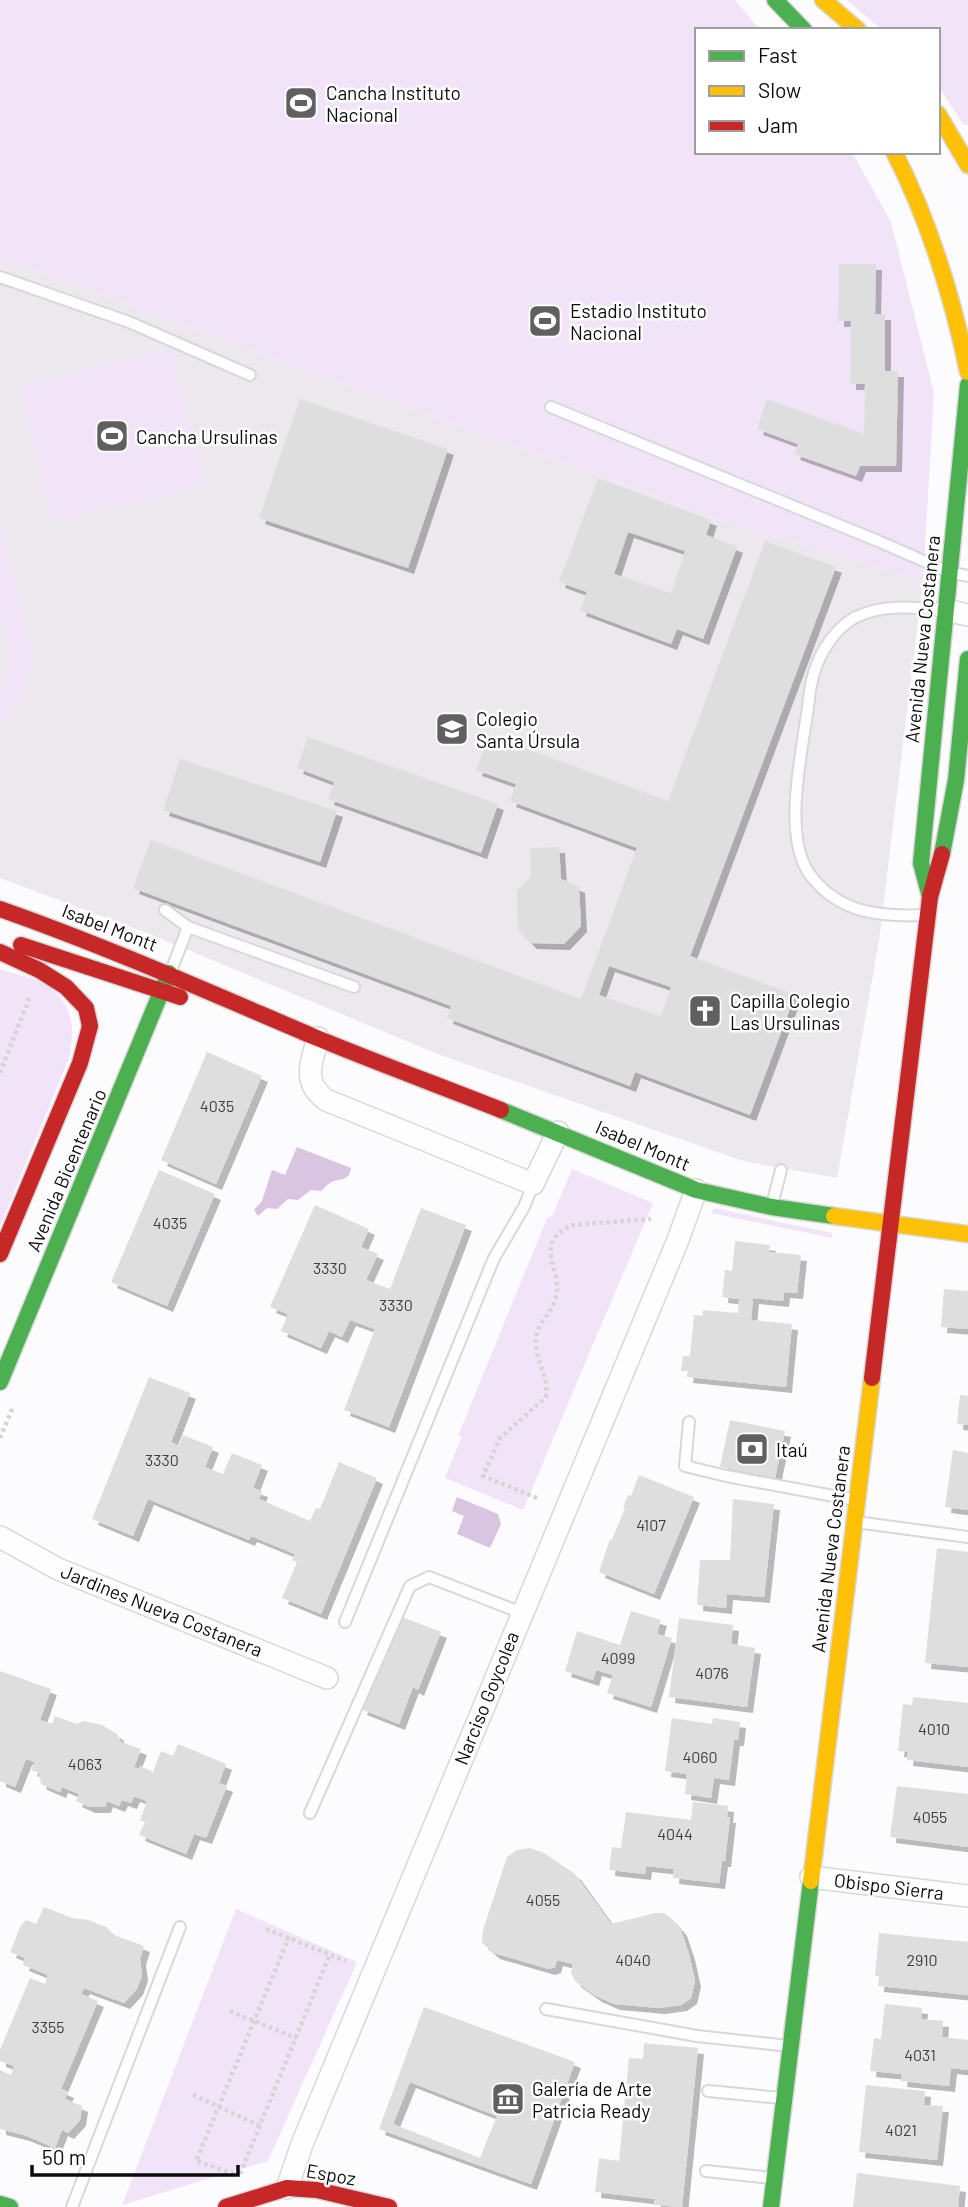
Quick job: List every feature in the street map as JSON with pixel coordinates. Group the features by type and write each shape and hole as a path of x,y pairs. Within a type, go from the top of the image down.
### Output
{"main road":[{"path":"775,0 802,28"},
{"path":"823,0 856,28"},
{"path":"940,117 968,166"},
{"path":"895,154 921,207 940,258 951,291 968,372"},
{"name":"Avenida Nueva Costanera","path":"930,897 921,863 968,385"},
{"name":"Avenida Nueva Costanera","path":"771,2207 930,897 943,861 968,659"},
{"name":"Isabel Montt","path":"0,909 72,934 169,973 318,1038 558,1132 696,1190 772,1208 968,1234"},
{"name":"Isabel Montt","path":"0,939 162,992 318,1038"},
{"name":"Avenida Bicentenario","path":"0,951 50,976 83,1004 90,1018 89,1039 80,1063 0,1254"},
{"name":"Avenida Bicentenario","path":"0,1382 169,973"},
{"name":"Espoz","path":"226,2207 317,2190 389,2207"},
{"path":"0,2204 10,2207"}],"street":[{"path":"945,610 968,615"},
{"path":"318,1038 310,1076 313,1091 326,1100 534,1184 558,1132"},
{"name":"Narciso Goycolea","path":"284,2198 302,2144 678,1240 696,1190"},
{"name":"Jardines Nueva Costanera","path":"0,1537 58,1569 327,1678"},
{"name":"Obispo Sierra","path":"811,1877 968,1896"}],"lane":[{"path":"0,277 129,322 250,375"},
{"path":"551,407 949,572 968,576"},
{"path":"928,915 891,917 853,909 811,876 801,855 796,789 814,672 827,644 854,618 873,611 899,608 945,610"},
{"path":"165,910 188,927 354,987"},
{"path":"169,973 188,927"},
{"path":"772,1208 781,1170"},
{"path":"345,1622 494,1258 524,1208 534,1184"},
{"path":"689,1422 685,1466 750,1481 857,1500"},
{"path":"854,1522 968,1537"},
{"path":"310,1813 410,1586 429,1577 522,1613"},
{"path":"72,2207 180,1927"},
{"path":"546,2010 697,2036 790,2046"},
{"path":"708,2091 784,2099"},
{"path":"706,2171 774,2178"}],"path":[{"path":"0,1073 34,987"},
{"path":"537,1498 483,1476 500,1438 517,1420 534,1410 546,1397 548,1382 536,1344 537,1328 555,1302 557,1286 550,1254 553,1239 572,1225 651,1219"},
{"path":"0,1438 13,1406"},
{"path":"267,1929 346,1961"},
{"path":"289,1937 196,2161 240,2176 330,1954"},
{"path":"230,2011 296,2038"},
{"path":"193,2095 260,2126"}],"shaded area":[{"name":"Estadio Instituto Nacional","path":"0,0 735,0 758,28 695,28 695,154 853,154 891,222 934,393 923,581 727,522 0,257"},
{"path":"847,0 968,0 968,125 963,124 940,89 940,28 880,28"},
{"name":"Colegio Santa Úrsula","path":"0,257 727,522 923,581 879,940 837,1178 743,1161 440,1055 152,935 0,878"},
{"name":"Cancha Ursulinas","path":"171,349 204,485 53,522 20,387"},
{"path":"0,524 31,652 22,693 13,712 0,729 0,694 8,672 10,653 0,610"},
{"path":"0,969 36,980 55,992 67,1009 72,1037 69,1058 0,1226"},
{"path":"297,1147 351,1168 350,1173 346,1178 333,1181 321,1191 311,1190 298,1200 288,1199 277,1209 267,1208 258,1216 254,1210 262,1201 272,1170 285,1175"},
{"path":"572,1169 653,1203 523,1510 445,1478 462,1436 458,1436 547,1218 552,1216"},
{"path":"714,1208 832,1233 832,1238 711,1213"},
{"path":"457,1497 498,1514 501,1524 490,1548 457,1534 464,1516 452,1511"},
{"path":"236,1909 357,1962 268,2161 122,2205"}],"building":[{"path":"839,264 876,264 875,314 885,314 885,371 898,371 896,466 860,466 856,476 794,454 798,444 757,429 767,399 864,434 865,384 850,384 851,321 838,321"},
{"path":"300,399 448,449 408,568 259,518"},
{"path":"598,478 711,520 706,535 737,547 703,639 677,629 671,644 580,610 587,592 559,582","holes":["628,532 685,551 671,593 614,574"]},
{"path":"765,541 836,567 690,956 795,995 750,1115 635,1072 630,1086 447,1018 451,1006 133,888 151,840 581,999 637,848 510,801 516,784 476,770 489,735 668,801","holes":["609,966 671,987 661,1016 599,995"]},
{"path":"308,737 498,804 481,853 328,799 334,782 297,768"},
{"path":"180,759 337,811 320,862 163,810"},
{"path":"559,847 561,879 579,887 581,926 564,944 531,943 518,930 517,891 531,876 530,848"},
{"path":"207,1052 262,1076 216,1184 161,1160"},
{"path":"159,1170 215,1194 167,1306 111,1282"},
{"path":"315,1205 369,1229 361,1247 378,1254 366,1280 390,1289 421,1208 466,1225 389,1427 344,1410 375,1329 350,1320 342,1337 329,1331 321,1348 281,1331 288,1314 270,1307"},
{"path":"735,1241 770,1245 769,1252 801,1255 797,1293 784,1292 783,1301 753,1298 751,1320 792,1324 786,1387 687,1377 688,1371 681,1371 683,1356 690,1356 694,1315 703,1316 703,1310 738,1313 739,1299 722,1297 725,1270 732,1271"},
{"path":"944,1289 968,1291 968,1329 941,1327"},
{"path":"149,1377 190,1393 171,1442 179,1446 183,1435 213,1447 205,1467 223,1474 232,1453 262,1465 253,1488 262,1491 259,1499 310,1521 316,1508 320,1509 339,1462 377,1478 321,1614 282,1598 297,1562 292,1560 295,1554 251,1536 249,1540 148,1499 133,1536 92,1519"},
{"path":"960,1395 968,1396 968,1425 957,1424"},
{"name":"Itaú","path":"730,1420 785,1431 775,1478 720,1467"},
{"path":"953,1450 968,1453 968,1510 945,1507"},
{"path":"639,1475 694,1497 654,1594 599,1572 610,1539 612,1540 625,1508 623,1507 628,1495 631,1496"},
{"path":"733,1499 774,1504 764,1597 727,1594 726,1608 697,1605 700,1560 730,1560"},
{"path":"937,1548 968,1552 968,1667 925,1663"},
{"path":"631,1611 661,1620 657,1634 672,1638 651,1707 607,1693 613,1675 596,1670 593,1680 565,1671 577,1631 620,1645"},
{"path":"397,1615 441,1632 418,1690 413,1687 399,1724 361,1709"},
{"path":"679,1618 733,1625 731,1644 755,1648 747,1707 669,1697"},
{"path":"0,1671 51,1689 40,1720 52,1724 55,1716 77,1724 84,1721 102,1725 117,1734 121,1742 141,1749 134,1767 139,1769 140,1766 153,1772 161,1751 173,1756 178,1744 226,1764 219,1783 227,1786 206,1838 194,1834 186,1854 139,1835 145,1822 140,1820 147,1801 134,1796 131,1803 122,1800 119,1806 107,1801 105,1807 89,1807 76,1801 79,1794 62,1787 60,1792 41,1784 39,1773 31,1770 35,1762 26,1759 15,1787 0,1781"},
{"path":"913,1697 968,1703 968,1767 907,1760 908,1752 898,1751 903,1704 912,1705"},
{"path":"672,1718 712,1724 713,1718 740,1722 738,1740 734,1740 729,1780 714,1778 711,1798 685,1794 687,1774 665,1771"},
{"path":"897,1786 968,1794 968,1847 890,1837"},
{"path":"693,1802 728,1806 727,1817 730,1817 725,1861 722,1861 719,1883 673,1878 674,1869 646,1866 645,1874 609,1870 612,1847 621,1848 626,1812 691,1820"},
{"path":"530,1848 544,1853 575,1874 611,1924 655,1913 664,1913 671,1918 681,1930 689,1954 695,1981 691,1998 681,2005 659,2008 614,2004 596,1996 575,1981 571,1973 573,1964 557,1960 555,1967 549,1969 494,1953 482,1943 483,1930 507,1857 517,1850"},
{"path":"44,1907 106,1927 114,1935 144,1946 140,1959 142,1975 137,1989 124,2003 84,1988 81,1994 98,2001 61,2089 68,2092 65,2099 82,2106 80,2120 68,2133 62,2130 55,2148 24,2135 0,2129 0,2070 11,2075 14,2066 0,2061 0,2050 30,1978 45,1984 48,1975 23,1965 25,1958 10,1952 20,1927 26,1920 36,1924"},
{"path":"879,1933 968,1942 968,1995 878,1986 879,1976 875,1976"},
{"path":"885,2004 922,2008 921,2019 943,2021 942,2037 968,2040 968,2070 951,2068 949,2086 901,2081 902,2074 870,2071 874,2038 881,2039"},
{"name":"Galería de Arte Patricia Ready","path":"424,2007 575,2062 531,2184 379,2129","holes":["410,2082 497,2116 480,2158 393,2124"]},
{"path":"644,2043 698,2048 682,2207 654,2205 655,2199 595,2192 599,2158 619,2161 629,2058 643,2059"},
{"path":"866,2085 925,2091 924,2105 943,2106 937,2160 859,2152"},
{"path":"857,2173 960,2186 958,2207 853,2207"}],"traffic: fast":[{"path":"775,0 802,28"},
{"path":"930,897 921,863 968,385"},
{"path":"942,854 956,780 968,659"},
{"path":"0,1382 169,973"},
{"path":"501,1110 696,1190 772,1207 834,1216"},
{"path":"771,2207 811,1881"},
{"path":"0,2204 10,2207"}],"traffic: slow":[{"path":"823,0 856,28"},
{"path":"940,117 968,165"},
{"path":"895,154 929,232 955,315 968,372"},
{"path":"834,1216 968,1234"},
{"path":"811,1881 872,1378"}],"traffic: jam":[{"path":"872,1378 930,897 942,854"},
{"path":"0,909 501,1110"},
{"path":"21,945 180,997"},
{"path":"0,952 39,970 66,987 86,1008 90,1026 80,1063 0,1254"},
{"path":"226,2207 287,2188 317,2190 389,2207"}],"place":[{"name":"Cancha Instituto Nacional","path":"301,103"},
{"name":"Estadio Instituto Nacional","path":"545,321"},
{"name":"Cancha Ursulinas","path":"112,436"},
{"name":"Colegio Santa Úrsula","path":"452,729"},
{"name":"Capilla Colegio Las Ursulinas","path":"705,1011"},
{"name":"Itaú","path":"752,1449"},
{"name":"Galería de Arte Patricia Ready","path":"508,2099"}]}
